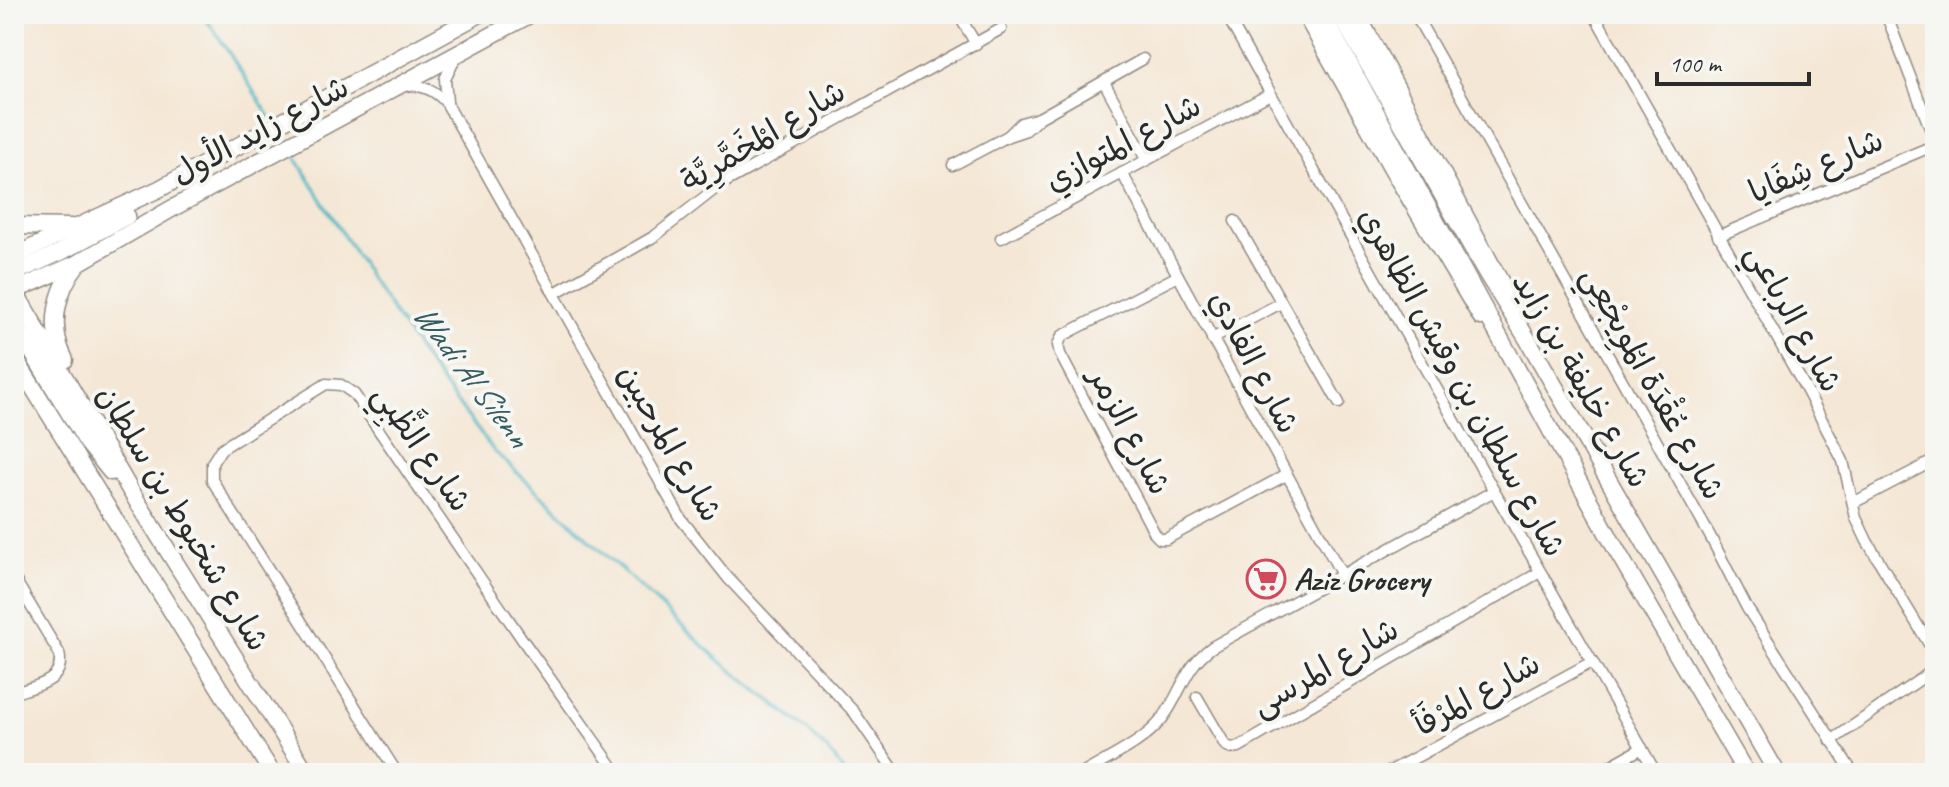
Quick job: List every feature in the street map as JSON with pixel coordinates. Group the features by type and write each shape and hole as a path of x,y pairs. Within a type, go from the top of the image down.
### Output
{"main road":[{"name":"شارع زايد الأول","path":"14,291 78,263 173,208 531,14"},
{"path":"1305,14 1467,295 1507,352"},
{"name":"شارع خليفة بن زايد","path":"1322,14 1617,551 1746,773"},
{"name":"شارع خليفة بن زايد","path":"1340,14 1777,773"},
{"path":"1357,14 1506,290 1528,340"},
{"name":"شارع زايد الأول","path":"14,256 159,189 473,17"},
{"path":"14,273 61,252 131,214 159,189"},
{"path":"14,226 49,228 84,225"},
{"path":"78,263 59,295 56,339 114,447 130,490"},
{"name":"شارع شخبوط بن سلطان","path":"14,291 130,490 307,773"},
{"path":"14,322 87,442 104,465 130,490"},
{"name":"شارع شخبوط بن سلطان","path":"14,357 272,773"},
{"path":"14,375 42,405"}],"street":[{"path":"958,14 976,44"},
{"name":"شارع سلطان بن وقيش الظاهري","path":"1226,14 1656,773"},
{"name":"شارع عُقْدَة المُوِيجْعِي","path":"1415,14 1710,536 1747,608 1853,773"},
{"name":"شارع الرباعي","path":"1594,14 1837,449 1847,471 1856,518 1935,654"},
{"path":"1886,14 1935,143"},
{"name":"شارع المْخَمَّرِيَّة","path":"555,293 655,236 720,185 1001,29"},
{"path":"447,104 445,79 460,53"},
{"path":"953,165 1026,130 1039,118 1143,59"},
{"path":"1104,82 1146,159"},
{"path":"401,86 423,87 437,93 447,104"},
{"name":"شارع المتوازي","path":"1001,238 1270,94"},
{"name":"شارع المرحبين","path":"447,104 690,534 854,712 896,773"},
{"name":"شارع شِفَايا","path":"1718,236 1935,143"},
{"name":"شارع الفادي","path":"1122,173 1342,575"},
{"path":"1235,221 1339,403"},
{"name":"شارع الزمر","path":"1178,276 1062,336 1058,345 1155,534 1160,539 1166,539 1286,475"},
{"path":"1212,339 1281,303"},
{"name":"شارع الظَّبِي","path":"397,773 212,480 212,463 221,449 326,384 341,385 354,394 617,773"},
{"path":"1853,503 1935,460"},
{"path":"1084,773 1150,732 1169,709 1191,666 1204,653 1494,491"},
{"name":"شارع المرسى","path":"1197,697 1225,745 1239,747 1540,572"},
{"path":"14,578 59,653 61,662 54,678 14,693"},
{"name":"شارع المرْفَأ","path":"1387,773 1592,662"},
{"path":"1831,741 1935,669"},
{"path":"1598,773 1642,748"}],"waterway":[{"name":"Wadi Al Silenn","path":"201,14 272,120"},
{"name":"Wadi Al Silenn","path":"291,150 372,281 433,371 494,451 720,661 807,730 833,756 844,773"}],"place":[{"name":"Aziz Grocery","path":"1266,579"}]}
